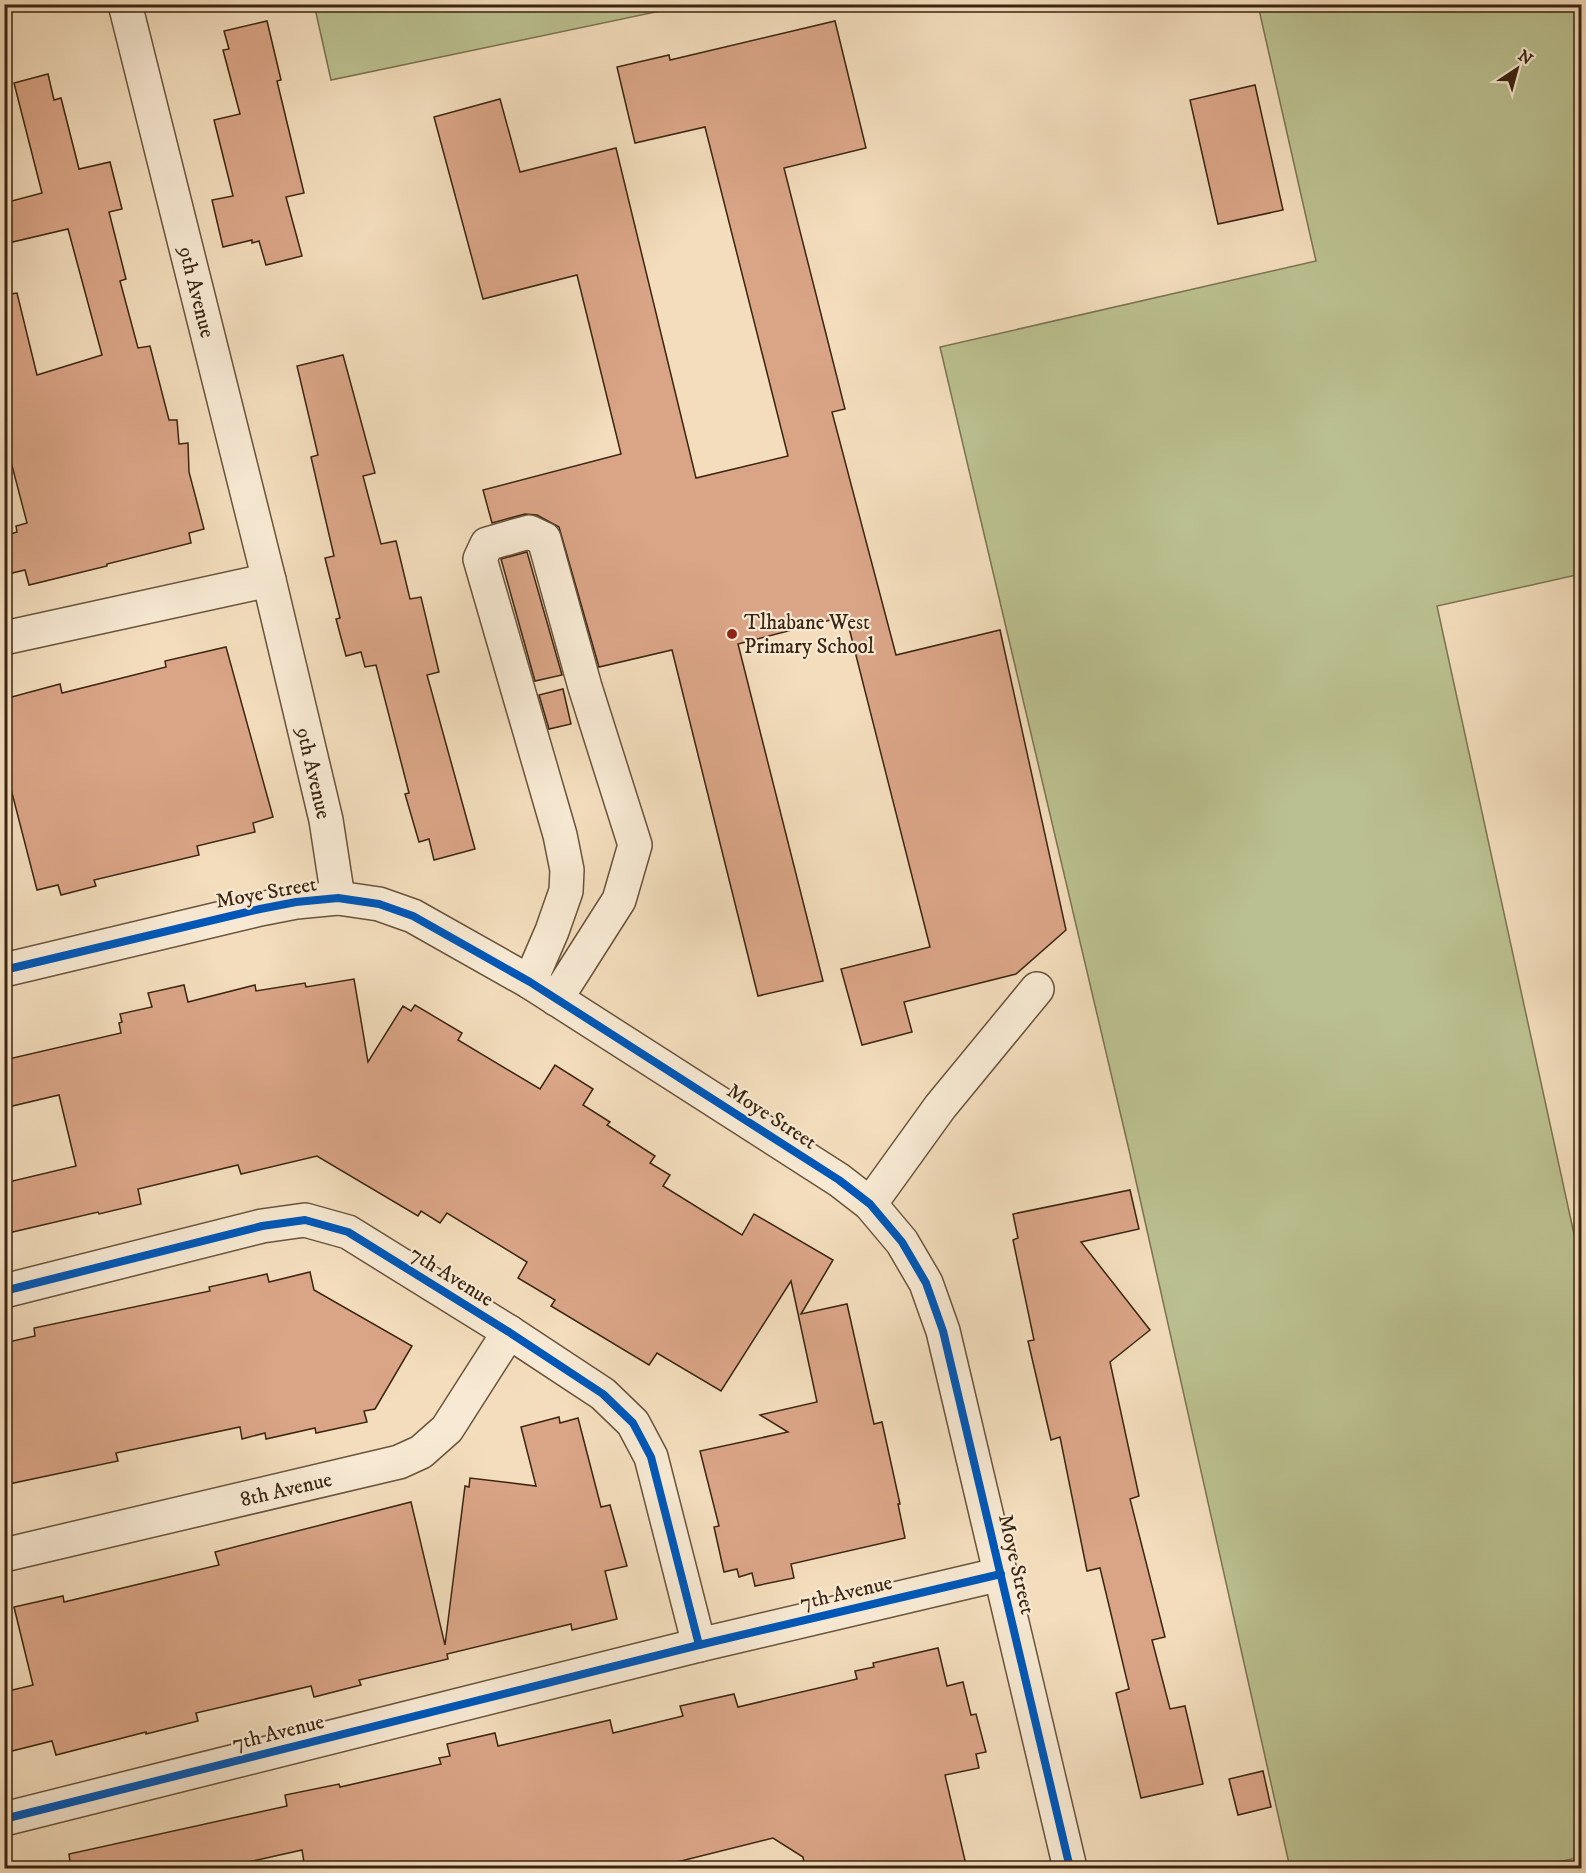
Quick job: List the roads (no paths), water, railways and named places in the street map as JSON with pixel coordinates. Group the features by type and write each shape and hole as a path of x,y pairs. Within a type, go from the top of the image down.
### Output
{"street":[{"name":"9th Avenue","path":"124,4 269,580 326,820 338,898"},
{"path":"529,532 544,539 585,687 635,845 619,900 543,991 552,931 566,891 567,870 560,835 480,560 486,544 529,532"},
{"path":"4,638 269,580"},
{"name":"Moye Street","path":"4,970 296,902 338,898 379,904 413,916 543,991 839,1180 870,1204 902,1242 920,1272 943,1331 1070,1869"},
{"path":"870,1204 940,1107 1037,989"},
{"name":"7th Avenue","path":"4,1291 262,1226 305,1220 348,1232 509,1332 603,1394 633,1423 651,1457 699,1645"},
{"name":"8th Avenue","path":"4,1555 399,1462 421,1452 447,1429 509,1332"},
{"name":"7th Avenue","path":"4,1819 699,1645 1001,1574"}],"place":[{"name":"Tlhabane West Primary School","path":"732,634"}]}
